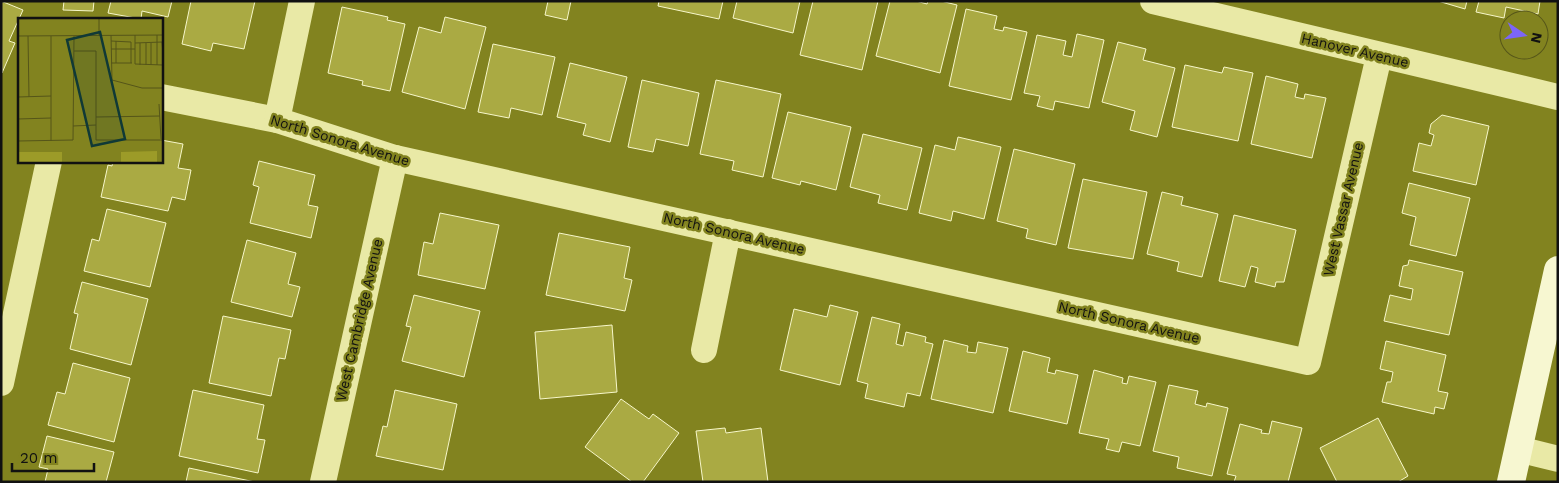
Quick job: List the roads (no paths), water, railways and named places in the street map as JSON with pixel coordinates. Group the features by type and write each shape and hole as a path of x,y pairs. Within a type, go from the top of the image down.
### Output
{"main road":[{"path":"1511,482 1558,270"}],"street":[{"path":"277,120 302,1"},
{"name":"Hanover Avenue","path":"1153,1 1558,97"},
{"name":"West Vassar Avenue","path":"1308,362 1379,56"},
{"name":"North Sonora Avenue","path":"162,97 277,120 395,158 1308,362"},
{"name":"West Cambridge Avenue","path":"323,482 395,158"},
{"path":"1,383 49,162"},
{"path":"704,350 728,232"},
{"path":"1518,449 1558,458"}]}
